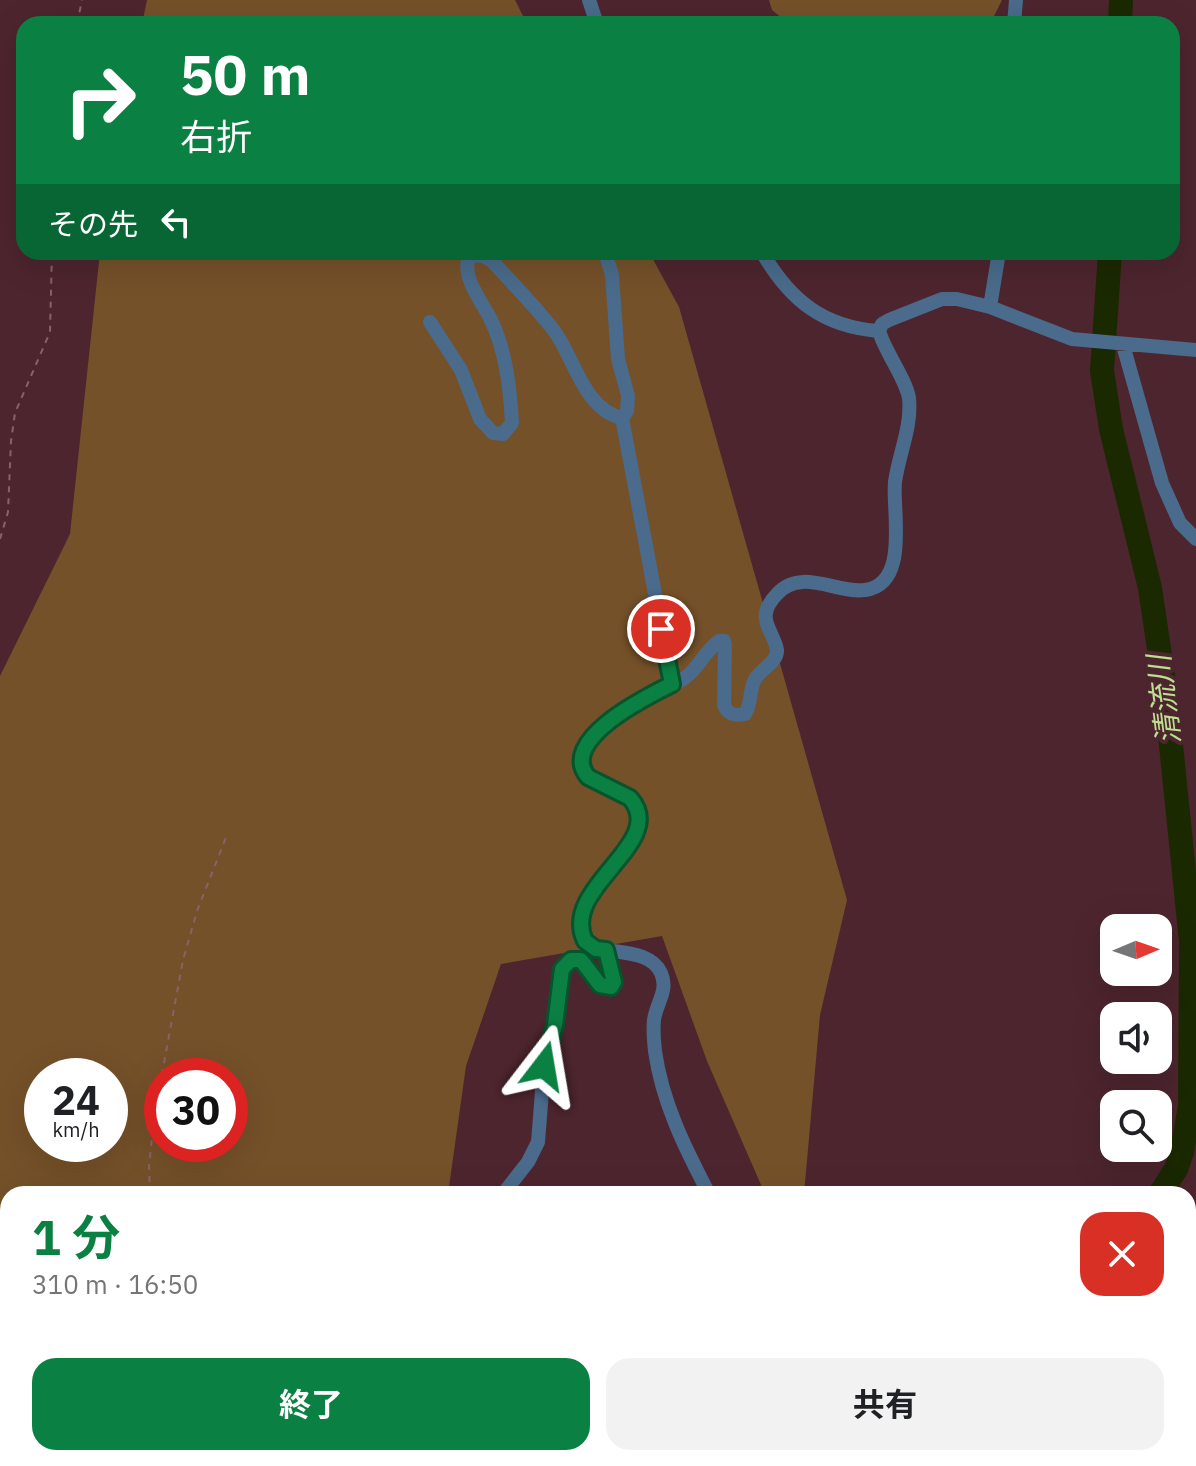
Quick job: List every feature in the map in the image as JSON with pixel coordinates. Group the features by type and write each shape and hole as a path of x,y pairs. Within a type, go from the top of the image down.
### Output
{"street":[{"path":"430,322 461,370 480,419 493,433 503,434 512,423 502,345 471,281 466,266 469,260"},
{"path":"490,260 553,329 592,399 609,413 622,418"},
{"path":"607,260 612,275 618,359 628,396 627,411 622,418 672,684"},
{"path":"768,260 809,308 842,326 879,331"},
{"path":"990,307 998,260"},
{"path":"705,1186 685,1149 664,1092 655,1050 654,1021 663,995 662,976 651,962 630,953 596,949 585,941 580,914 589,896 629,845 637,825 637,813 630,798 588,777 582,767 584,751 594,735 610,721 636,702 692,672 715,643 724,641 724,705 732,715 745,714 755,679 775,658 777,651 766,622 774,597 793,584 803,583 865,590 878,584 890,568 896,552 895,485 908,430 909,396 879,331 882,324 942,299 957,299 990,307 1072,339 1196,350"},
{"path":"1123,345 1162,483 1180,523 1196,539"},
{"path":"509,1186 528,1162 538,1142 544,1066 555,1025 562,969 571,960 581,960 600,985 611,987 614,976 606,950"}],"path":[{"path":"0,539 8,512 15,413 50,332 52,260"},
{"path":"150,1186 154,1117 183,960 197,911 227,835"}],"shaded area":[{"path":"147,0 515,0 523,16 144,16"},
{"path":"769,0 1002,0 994,16 779,16 772,10"},
{"path":"99,260 653,260 679,307 847,900 820,1015 805,1186 762,1186 707,1061 662,936 501,964 466,1066 449,1186 0,1186 0,676 70,534"}],"waterway":[{"name":"清流川","path":"1120,16 1121,0"},
{"name":"清流川","path":"1109,260 1102,371 1111,429 1150,588 1166,696 1191,941 1190,1106 1182,1152 1165,1186"}],"route":[{"path":"544,1066 555,1025 560,975 566,963 581,960 600,985 606,988 614,982 606,950 596,949 585,941 580,914 589,896 629,845 637,825 637,813 630,798 588,777 582,767 584,751 594,735 610,721 636,702 672,684 661,629"}]}
